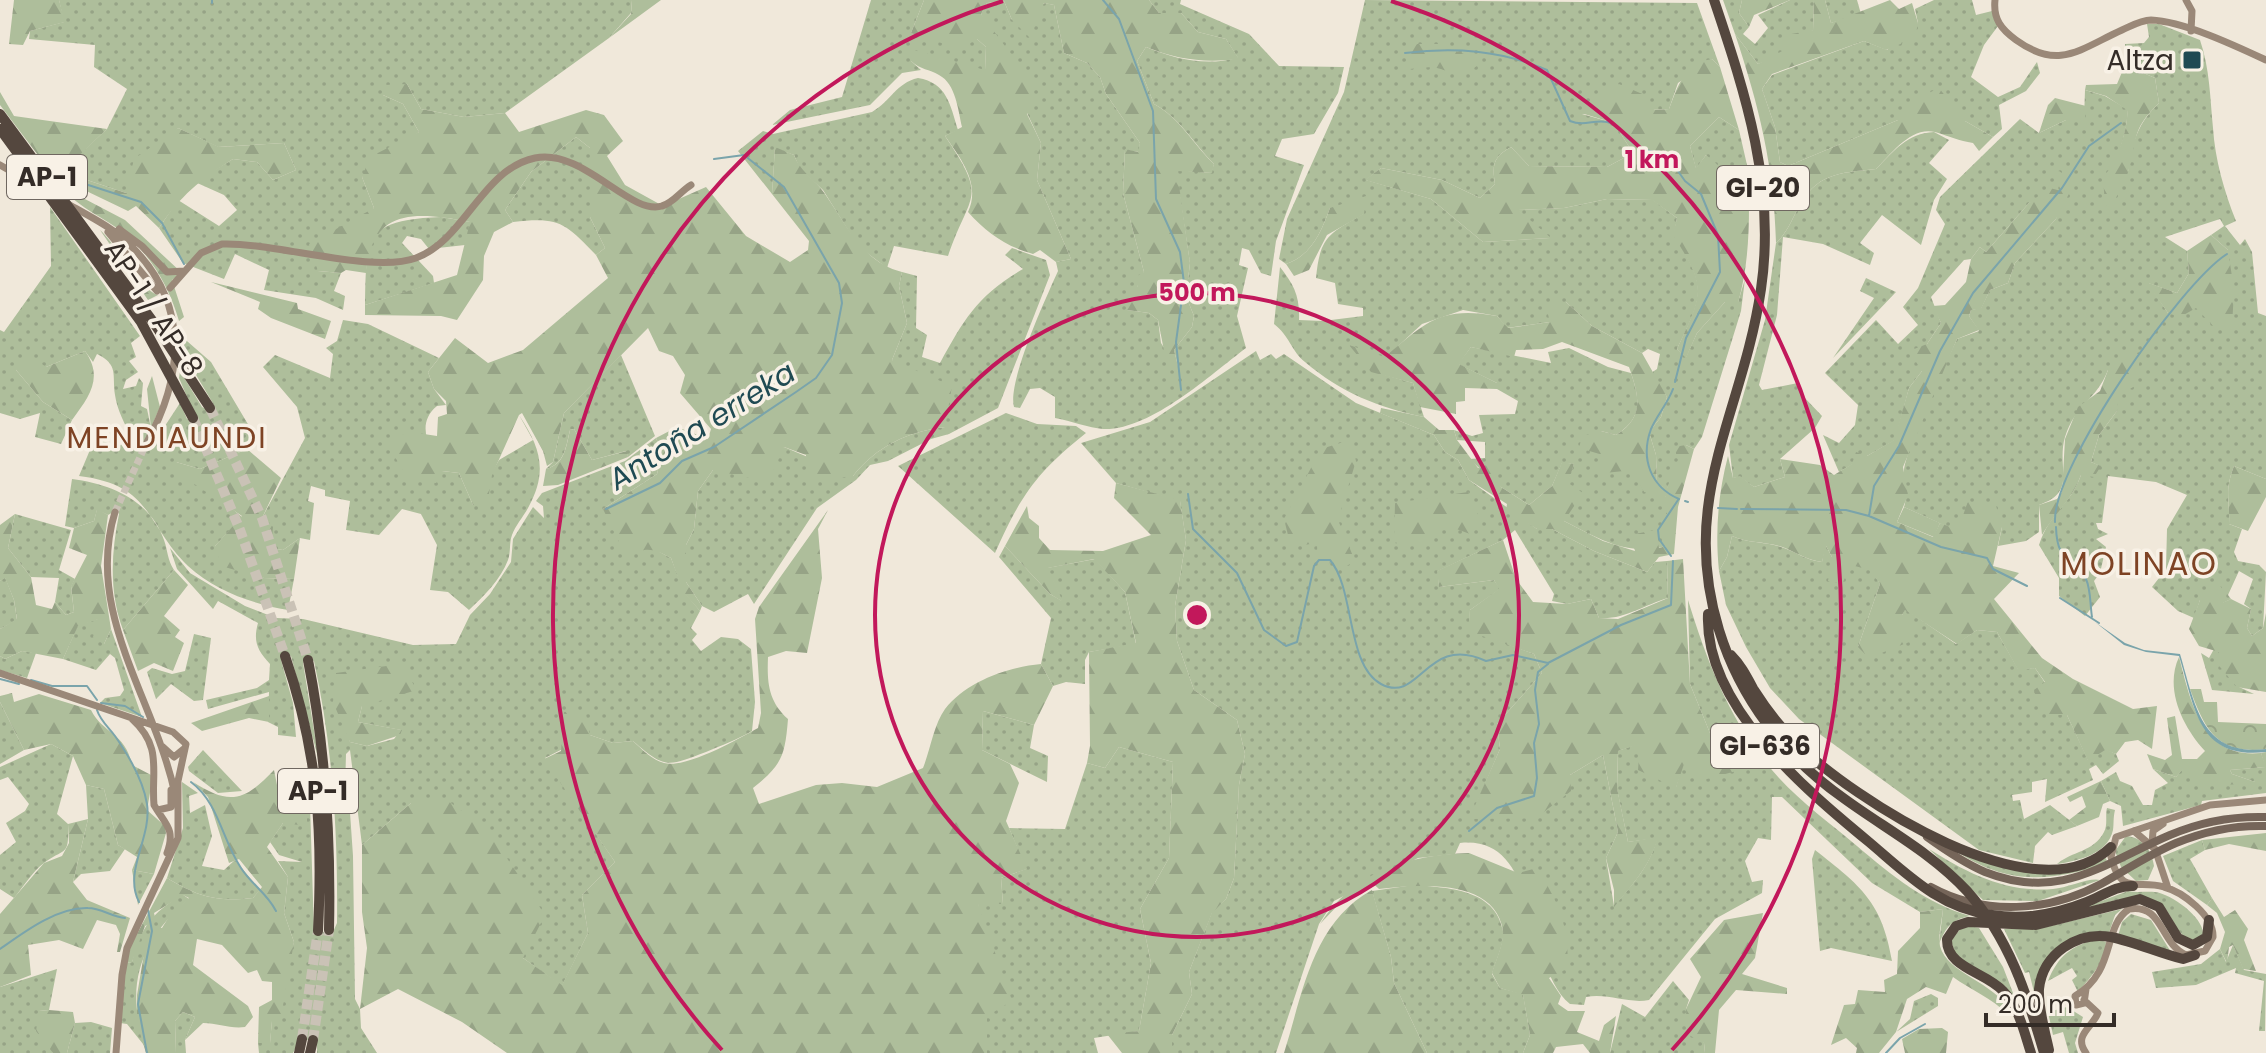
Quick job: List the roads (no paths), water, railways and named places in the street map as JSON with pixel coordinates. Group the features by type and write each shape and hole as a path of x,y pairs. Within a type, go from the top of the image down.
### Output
{"highway":[{"name":"GI-20","path":"1707,0 1749,132 1759,221 1749,319 1710,449 1702,491 1699,549 1708,614 1736,687 1785,757 1828,796 1923,860 1951,884 1994,933 2017,987 2034,1053"},
{"name":"GI-20","path":"1714,0 1753,123 1761,165 1765,221 1763,273 1756,321 1717,451 1706,506 1708,576 1727,651 1756,708 1800,763 1843,799 1927,855 1968,892 2023,985 2047,1053"},
{"name":"AP-1 / AP-8","path":"0,114 154,323 210,408"},
{"name":"AP-1 / AP-8","path":"0,129 141,322 193,418"},
{"name":"GI-636","path":"1708,614 1707,631 1718,663 1736,702 1761,740 1810,795 1872,844"},
{"path":"1727,651 1739,663 1771,714 1798,745 1891,814 1975,856 2012,867 2067,867 2097,857 2111,847"},
{"name":"AP-1","path":"285,656 307,725 318,788 323,930 329,808 325,759 308,660"},
{"path":"1872,844 1933,895 1965,909 1994,916 2053,913 2133,886"},
{"path":"2034,1053 2007,996 1994,982 1959,963 1948,952 1947,939 1956,926 1968,922 2036,925 2140,899 2159,907 2178,938 2193,945 2207,937 2209,920"},
{"path":"2047,1053 2039,989 2049,961 2066,946 2085,937 2105,936 2183,959 2195,955"},
{"path":"299,1053 308,1040 310,1053"}],"main road":[{"name":"GI-636","path":"1891,814 1966,863 2001,877 2047,883 2096,873 2225,819 2266,817"},
{"name":"GI-636","path":"1872,844 1935,889 1981,904 2018,907 2050,904 2102,883 2173,839 2266,826"}],"street":[{"path":"1995,0 1996,18 2004,31 2032,51 2048,57 2067,55 2141,21 2157,21 2226,41 2266,60"},
{"path":"2186,0 2192,11 2191,31"},
{"path":"170,288 208,249 238,244 382,261 415,258 440,242 507,171 535,158 567,159 620,192 654,207 667,204 679,188 691,185"},
{"path":"0,165 85,213 131,245 150,268 163,292 174,325 176,360 166,407 146,444"},
{"path":"85,213 115,238 157,291"},
{"path":"103,224 136,240 167,272 184,271"},
{"path":"115,512 109,541 108,581 112,611 146,725 172,797 169,808 156,809"},
{"path":"124,653 138,690 156,771 153,798 156,809 167,820 172,834 160,878"},
{"path":"0,673 180,735 186,745 178,781 179,830 160,878 138,920 125,957 116,1053"},
{"path":"146,725 169,756 179,756 186,745"},
{"path":"146,725 175,798 177,822 172,851"},
{"path":"2168,888 2133,886 2118,873 2111,847 2116,837 2210,805 2266,802"},
{"path":"2086,1053 2081,1040 2091,1024 2090,1013 2082,1000 2086,989 2102,971 2112,937 2126,911 2145,909 2157,918 2177,951 2195,955 2205,951 2212,941 2209,920 2168,888 2152,844 2152,833 2158,824"},
{"path":"2128,831 2142,835 2152,844"},
{"path":"2148,886 2155,881 2160,869"}],"water":[{"path":"2095,622 2125,643 2144,650 2180,654 2197,708 2214,736 2227,745 2266,749 2266,752 2226,748 2212,739 2195,711 2179,656 2146,652 2124,645"}],"waterway":[{"path":"1103,0 1119,19 1153,111 1156,199 1180,252 1184,283 1176,342 1181,390"},
{"path":"1405,53 1441,50 1494,54 1547,70 1570,121 1612,123 1639,147 1666,154 1685,181 1701,194 1718,235 1720,272 1686,338 1675,382"},
{"path":"1869,516 1874,486 1899,446 1940,351 1973,293 2062,188 2089,146 2121,123"},
{"name":"Antoña erreka","path":"606,509 660,483 682,461 714,447 796,392 816,378 832,355 842,303 839,283 784,187 744,155 714,159"},
{"path":"38,157 79,182 141,202 162,223 184,264"},
{"path":"2055,522 2060,496 2074,461 2122,379 2180,301 2227,254"},
{"path":"1673,389 1651,429 1647,451 1650,471 1655,479 1669,494 1679,499"},
{"path":"1188,494 1193,529 1237,573 1264,630 1286,646 1297,642 1314,566 1319,560 1330,560 1344,589 1362,661 1381,684 1394,688 1416,679 1450,656 1466,655 1486,661 1513,655 1548,663 1621,625 1671,605 1673,561"},
{"path":"1671,556 1659,539 1658,530 1678,500"},
{"path":"1718,508 1737,509"},
{"path":"1741,509 1846,510 1869,516 1941,547 1987,558 1993,569 2027,586"},
{"path":"2056,527 2059,548 2086,579 2092,617"},
{"path":"2060,598 2099,623"},
{"path":"1469,831 1497,808 1534,796 1537,778 1534,743 1539,724 1535,690 1538,672 1548,664"},
{"path":"0,679 19,684"},
{"path":"31,680 52,686 87,686 97,700"},
{"path":"101,703 125,706 143,717"},
{"path":"97,710 130,760 147,804 146,829 134,878 139,902"},
{"path":"191,782 208,800 241,868 276,911"},
{"path":"0,949 41,922 76,909 93,908 125,918"},
{"path":"147,1053 138,1004 152,931 148,910"},
{"path":"1886,1053 1900,1038 1925,1024"}],"tunnel":[{"path":"210,408 262,518 308,660"},
{"path":"193,418 240,530 285,656"},
{"path":"115,512 146,444"},
{"path":"313,1040 329,930"},
{"path":"302,1039 318,931"}],"place":[{"name":"Altza","path":"2192,60"}],"district":[{"name":"MENDIAUNDI","path":"167,438"},
{"name":"MOLINAO","path":"2139,564"}]}
